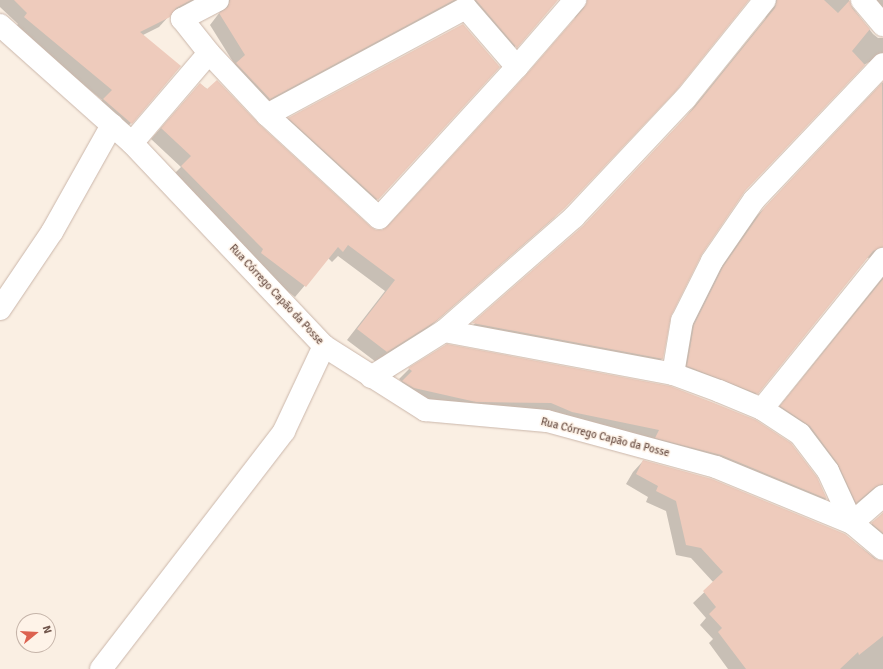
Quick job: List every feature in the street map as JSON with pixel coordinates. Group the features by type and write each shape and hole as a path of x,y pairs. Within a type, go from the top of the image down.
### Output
{"street":[{"path":"218,0 182,19 209,53 267,115 379,218 517,67 575,0"},
{"path":"371,377 444,331 574,217 685,99 765,0"},
{"path":"862,0 883,25"},
{"path":"267,115 466,8 517,67"},
{"name":"Rua Córrego Capão da Posse","path":"0,25 132,143 324,346 425,410 547,421 716,467 852,523"},
{"path":"132,143 209,53"},
{"path":"673,374 682,321 712,261 754,200 883,64"},
{"path":"0,309 52,232 112,125"},
{"path":"762,409 883,259"},
{"path":"444,331 673,374 720,390 762,409 800,434 828,471 852,523 883,549"},
{"path":"101,669 284,431 324,346"},
{"path":"852,523 883,496"}],"building":[{"path":"14,0 191,0 176,8 170,17 140,32 181,66 132,124 103,99 112,90 24,17 27,13"},
{"path":"230,0 454,0 270,99 236,63 245,55 219,13 228,7"},
{"path":"476,0 558,0 517,48"},
{"path":"587,0 749,0 676,91 565,208 436,321 387,352 357,329 395,280 348,245 343,252 338,247 306,287 261,253 263,249 181,166 191,156 161,128 200,83 207,89 217,80 259,124 371,227 376,230 382,230 388,226 526,75 584,8"},
{"path":"777,0 824,0 838,13 850,0 852,8 870,29 852,51 865,65 745,191 702,254 671,316 663,359 472,323 583,226 695,107 775,8"},
{"path":"463,24 500,67 378,200 288,118"},
{"path":"882,83 883,247 873,251 758,394 687,366 694,325 723,267 764,208"},
{"path":"883,279 883,484 875,487 856,503 838,464 810,426 780,406"},
{"path":"447,344 670,386 756,420 791,443 817,477 827,499 721,455 655,438 659,430 572,412 551,403 476,402 414,388 402,381 412,371 408,368"},
{"path":"643,460 712,479 845,534 875,559 883,561 883,636 859,655 858,652 840,669 746,669 718,632 722,628 709,614 716,607 703,591 723,572 701,548 686,545 676,501 656,491 658,486 636,474"},
{"path":"883,513 883,533 871,523"}]}
